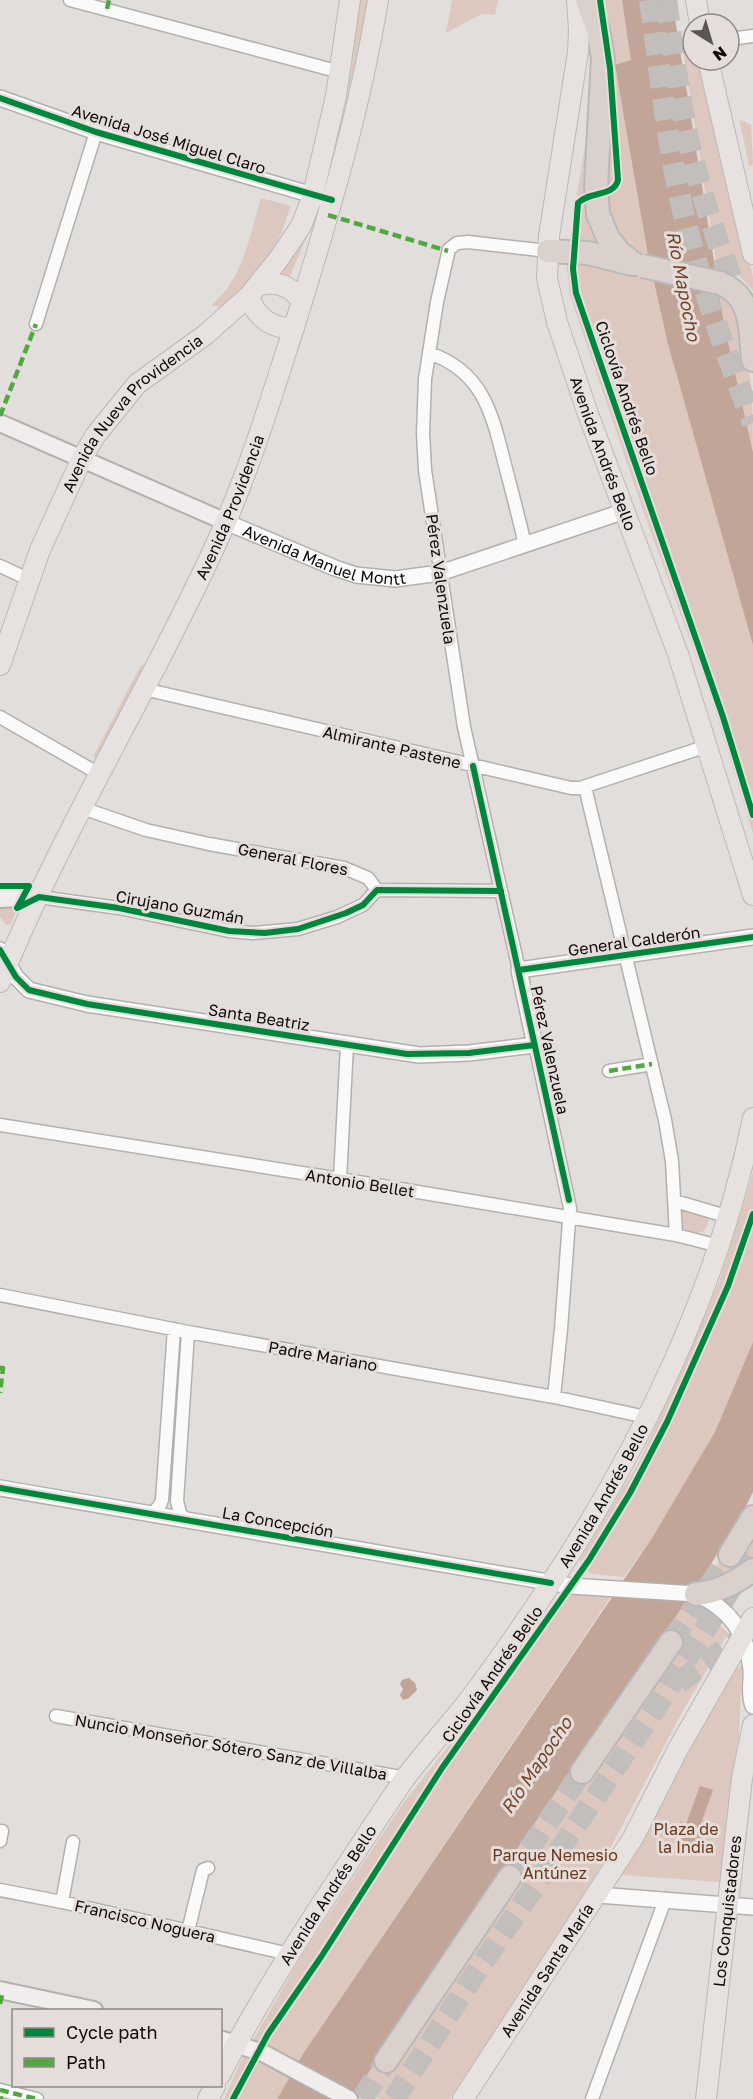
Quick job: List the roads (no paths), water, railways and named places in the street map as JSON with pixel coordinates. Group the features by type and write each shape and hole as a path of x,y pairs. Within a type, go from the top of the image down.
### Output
{"highway":[{"path":"587,0 598,30 603,58 596,186 598,214 604,231 614,246 639,265"},
{"path":"548,251 588,253 720,283 734,291 746,306 753,360"},
{"path":"730,1554 753,1517"},
{"path":"695,1594 724,1588 753,1570"},
{"path":"582,1772 671,1642"},
{"path":"386,2061 510,1877"}],"main road":[{"name":"Avenida Providencia","path":"3,966 226,522 271,403 302,301 322,198 350,0"},
{"name":"Avenida Providencia","path":"322,198 363,74 378,0"},
{"name":"Avenida Andrés Bello","path":"577,0 578,52 548,251 548,278 557,322 588,414 678,654 753,894"},
{"path":"711,72 753,254"},
{"name":"Avenida Nueva Providencia","path":"0,664 28,579 82,458 105,422 137,384 205,335 254,290 322,198"},
{"path":"294,328 279,328 264,320 254,309 254,290 275,283 295,292 302,301"},
{"name":"Avenida Manuel Montt","path":"0,423 226,522"},
{"path":"0,899 39,897"},
{"name":"Avenida Andrés Bello","path":"222,2067 229,2041 406,1778 472,1695 551,1583 599,1504 646,1417 685,1332 729,1217 753,1118"},
{"name":"Avenida Santa María","path":"463,2099 633,1838 688,1732 753,1618"},
{"name":"Los Conquistadores","path":"706,2099 742,1778 753,1725"},
{"path":"0,1990 89,2009"},
{"path":"229,2041 292,2068 349,2099"}],"street":[{"path":"70,0 108,5 340,72"},
{"name":"Avenida José Miguel Claro","path":"0,98 96,132 322,198"},
{"path":"36,324 96,132"},
{"name":"Pérez Valenzuela","path":"548,251 468,242 459,242 451,246 437,302 429,353 424,395 423,447 464,727 569,1200 570,1217 554,1397"},
{"path":"429,353 458,367 472,380 483,396 496,431 525,545"},
{"name":"Avenida Manuel Montt","path":"226,522 306,557 356,574 395,579 440,573 625,511"},
{"path":"0,566 28,579"},
{"name":"Almirante Pastene","path":"144,689 571,788 585,786 707,746"},
{"path":"0,717 99,774"},
{"path":"585,786 669,1139 676,1235"},
{"name":"General Flores","path":"82,808 146,830 210,844 344,867 368,878 377,890"},
{"path":"377,890 501,891"},
{"name":"Cirujano Guzmán","path":"39,897 119,908 217,929 253,933 298,929 337,917 363,905 377,890"},
{"name":"General Calderón","path":"519,970 753,938"},
{"name":"Santa Beatriz","path":"3,966 25,987 43,995 347,1045 419,1055 469,1053 535,1044"},
{"path":"340,1179 347,1045"},
{"path":"609,1071 652,1064"},
{"name":"Antonio Bellet","path":"0,1125 570,1217 676,1235 719,1246"},
{"path":"675,1201 729,1217"},
{"name":"Padre Mariano","path":"0,1295 188,1332 554,1397 646,1417"},
{"path":"153,1513 160,1506 164,1484 174,1329"},
{"path":"185,1519 178,1507 178,1484 188,1332"},
{"path":"164,1484 164,1487 170,1491 177,1488 178,1484"},
{"name":"La Concepción","path":"0,1488 551,1583 617,1590 695,1594"},
{"path":"695,1594 707,1598 724,1610 743,1636 751,1671 750,1696 753,1706"},
{"name":"Nuncio Monseñor Sótero Sanz de Villalba","path":"56,1716 406,1778"},
{"path":"62,1902 73,1842"},
{"path":"188,1931 203,1870 208,1868"},
{"name":"Francisco Noguera","path":"0,1890 289,1954"},
{"path":"598,1895 753,1907"},
{"path":"592,2099 665,1900"},
{"path":"0,2090 37,2099"}],"water":[{"name":"Río Mapocho","path":"622,0 672,0 681,56 681,72 684,72 724,325 753,452 753,645 668,344 648,255 615,65 631,60"},
{"name":"Río Mapocho","path":"753,1342 753,1492 705,1574 502,1871 351,2099 277,2099 303,2054 652,1538 715,1432"},
{"path":"409,1678 415,1683 417,1690 409,1698 403,1700 400,1695 403,1689 400,1684 402,1680"},
{"path":"700,1786 713,1790 699,1829 705,1832 700,1847 674,1837 680,1822 686,1824"}],"tunnel":[{"path":"650,0 668,133 683,211 723,344 753,423"},
{"path":"666,0 691,151 707,209 741,304"},
{"path":"394,2099 469,1983 655,1709 753,1553"},
{"path":"671,1642 730,1555"},
{"path":"679,1683 749,1633"},
{"path":"510,1877 582,1772"},
{"path":"362,2099 386,2061"}],"park label":[{"name":"Plaza de la India","path":"686,1838"},
{"name":"Parque Nemesio Antúnez","path":"555,1864"}]}
